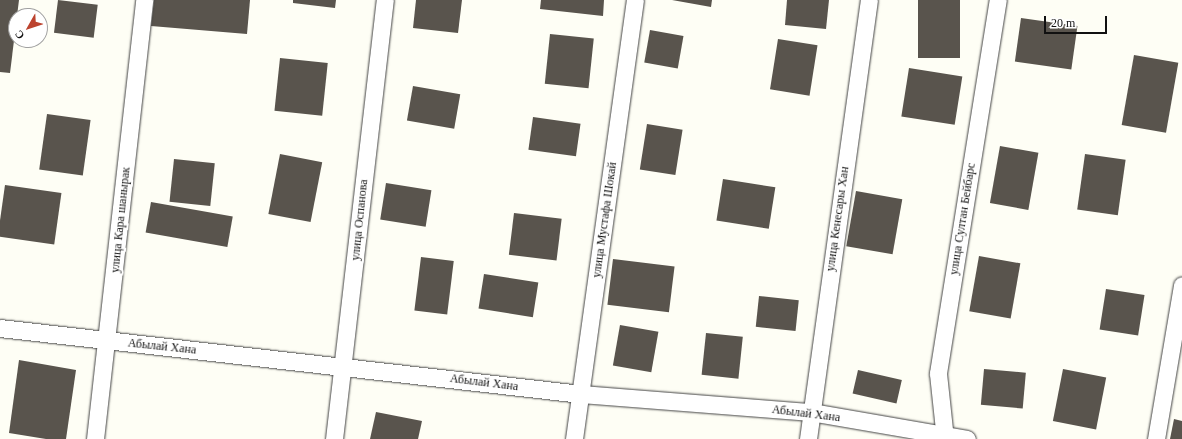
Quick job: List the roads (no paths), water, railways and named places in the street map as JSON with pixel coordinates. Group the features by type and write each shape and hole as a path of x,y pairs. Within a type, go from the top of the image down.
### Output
{"street":[{"name":"улица Кара шанырак","path":"95,439 108,341 144,0"},
{"name":"улица Оспанова","path":"334,439 344,367 385,0"},
{"name":"улица Мустафа Шокай","path":"574,439 635,0"},
{"name":"улица Кенесары Хан","path":"808,439 869,0"},
{"name":"улица Султан Бейбарс","path":"945,437 938,373 998,0"},
{"path":"1156,439 1182,285"},
{"name":"Абылай Хана","path":"0,328 581,394 812,412 945,437 967,439"}]}
